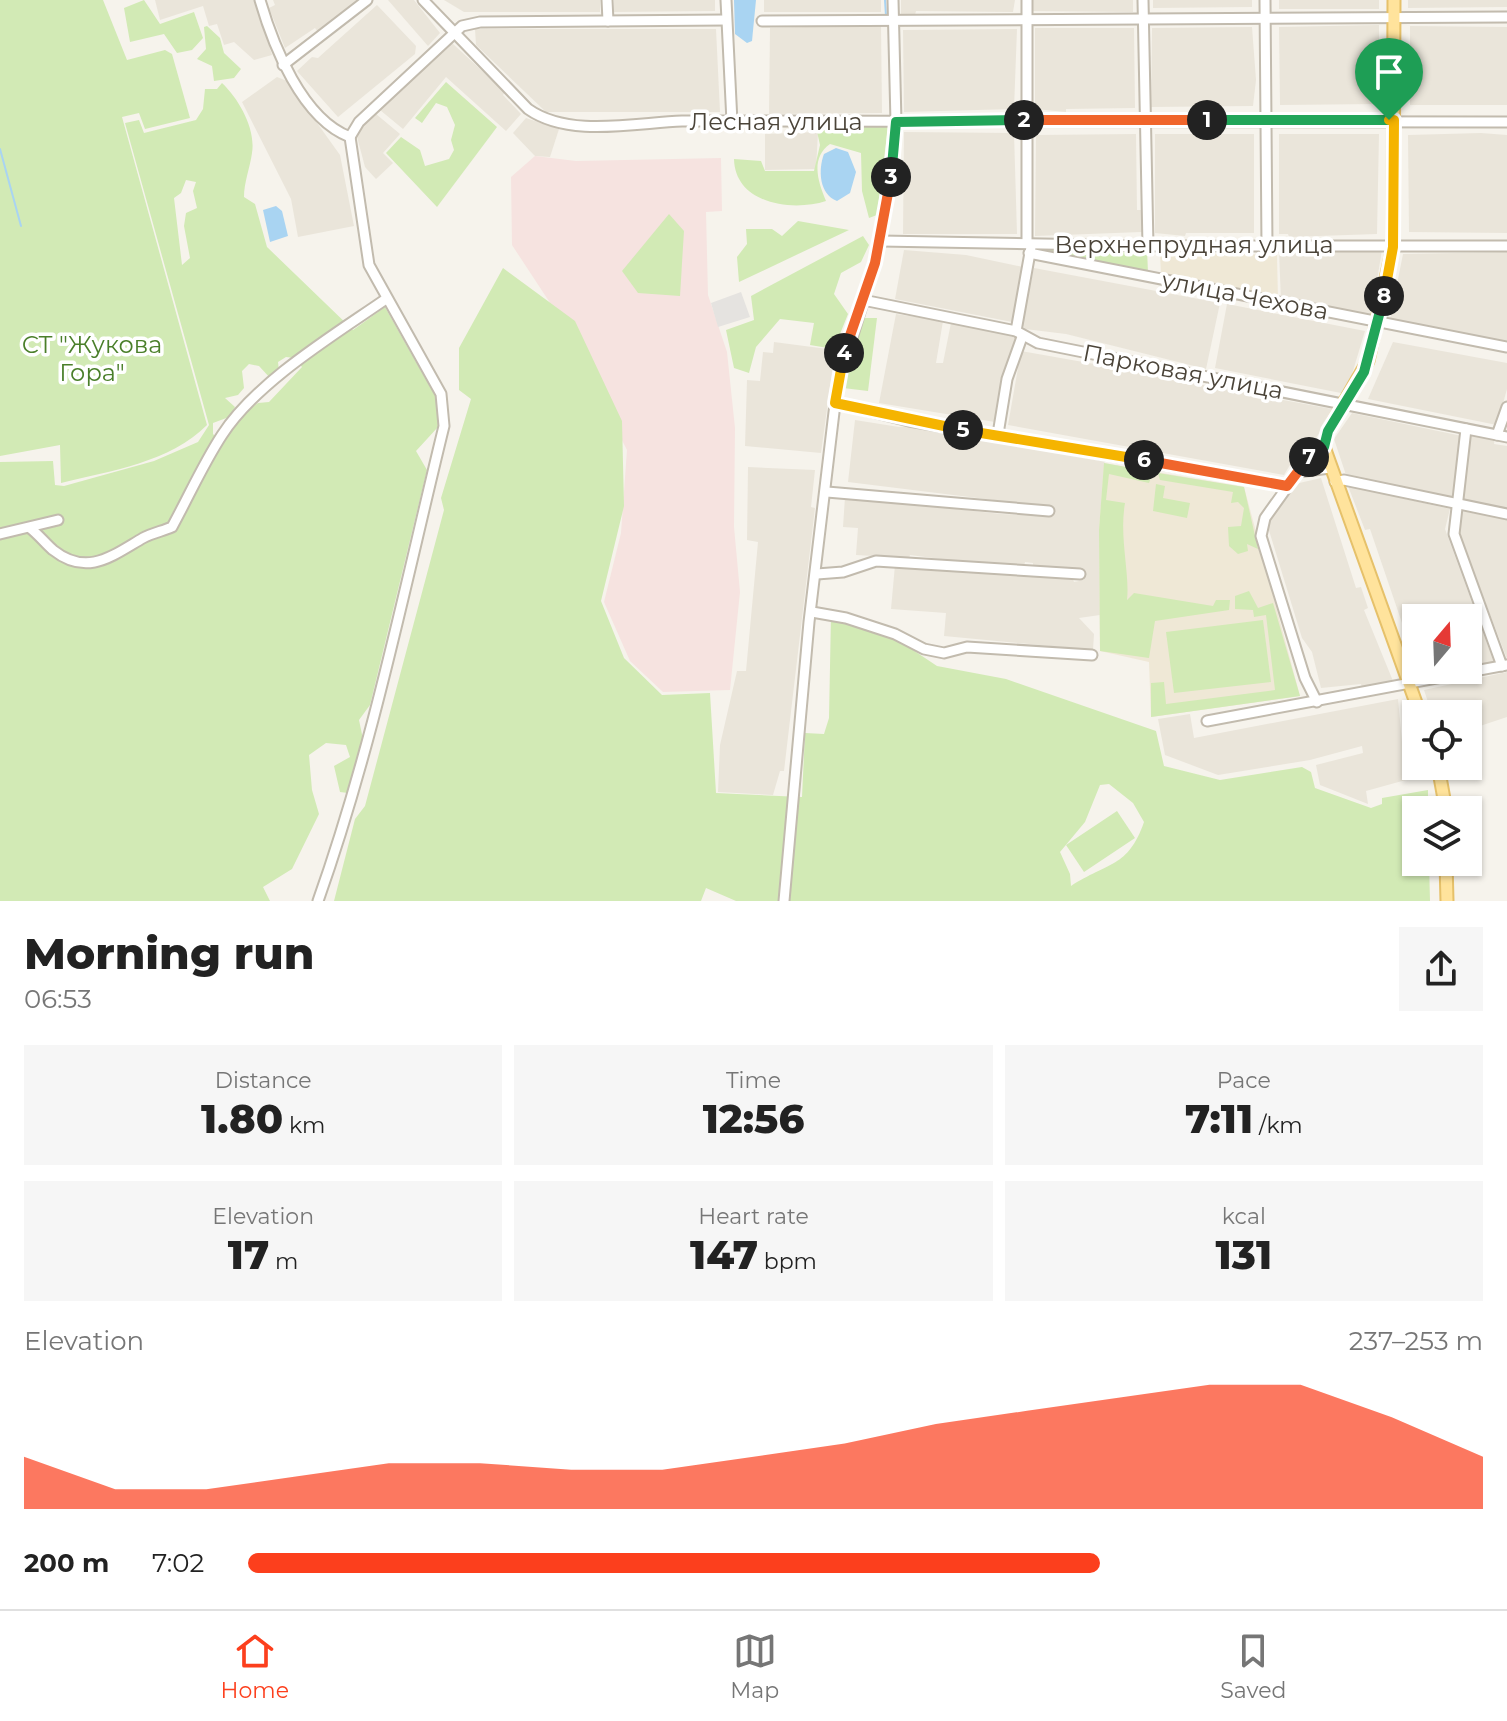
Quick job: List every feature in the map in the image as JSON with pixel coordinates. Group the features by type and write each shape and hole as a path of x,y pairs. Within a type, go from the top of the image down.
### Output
{"main road":[{"path":"1394,0 1393,247 1379,322 1364,372 1328,431 1324,447 1415,700"},
{"path":"1439,876 1440,901"},
{"path":"1446,876 1447,901"}],"street":[{"path":"260,0 283,65 295,85 337,132 350,137"},
{"path":"283,65 367,0"},
{"path":"423,0 453,32"},
{"path":"607,0 608,21"},
{"path":"726,0 732,122"},
{"path":"784,901 839,370 881,241 896,122 893,0"},
{"path":"998,434 1007,379 1019,334 1029,247 1027,0"},
{"path":"1143,0 1148,246"},
{"path":"1265,0 1267,246"},
{"path":"762,21 1507,17"},
{"path":"318,901 349,812 375,717 444,426 444,406 369,265 350,137 359,122 453,32 480,22 726,20"},
{"name":"Лесная улица","path":"453,32 528,109 539,117 567,124 1027,120 1507,122"},
{"name":"Верхнепрудная улица","path":"881,241 1029,247 1507,246"},
{"name":"улица Чехова","path":"1029,247 1507,347"},
{"path":"30,528 54,551 80,564 88,564 108,560 146,536 172,527 223,433 244,410 293,365 386,299"},
{"name":"Парковая улица","path":"863,300 1019,334 1088,354 1502,436"},
{"path":"835,403 909,421 1287,486"},
{"path":"1502,436 1507,407"},
{"path":"1207,721 1410,686 1505,666 1454,534 1466,429"},
{"path":"1317,702 1305,678 1261,536 1265,518 1287,486 1312,454 1324,447"},
{"path":"1298,472 1330,468"},
{"path":"1335,482 1344,480 1507,514"},
{"path":"827,492 1049,511"},
{"path":"0,534 58,520"},
{"path":"817,574 843,572 876,561 1080,574"},
{"path":"812,612 846,618 895,634 924,649 944,653 967,647 1092,655"}],"shaded area":[{"path":"155,0 255,0 272,55 254,60 234,42 224,45 217,24 209,26 203,6 160,20"},
{"path":"273,0 359,0 319,33 315,28 285,48 269,8 275,5"},
{"path":"388,0 414,0 440,33 428,46"},
{"path":"444,0 600,0 600,12 464,12"},
{"path":"614,0 715,0 715,11 614,12"},
{"path":"764,0 881,0 881,12 764,12"},
{"path":"901,0 1015,0 1013,12 916,11 915,15 901,15"},
{"path":"1032,0 1133,0 1133,12 1032,11"},
{"path":"1153,0 1252,0 1252,7 1153,8"},
{"path":"1279,0 1379,0 1379,9 1279,9"},
{"path":"1408,0 1507,0 1507,7 1408,8"},
{"path":"377,5 416,46 415,54 338,117 297,71 312,57 318,58"},
{"path":"881,25 882,113 769,114 770,28"},
{"path":"1379,25 1379,104 1280,105 1279,27"},
{"path":"1410,26 1507,27 1507,105 1410,105"},
{"path":"1252,27 1256,80 1253,106 1151,107 1152,28"},
{"path":"1035,28 1134,28 1135,108 1066,109 1066,112 1035,109"},
{"path":"475,29 716,29 720,112 546,112 476,45"},
{"path":"1017,29 1014,109 904,112 903,30"},
{"path":"452,43 505,92 503,95 521,114 506,131 446,77 403,129 380,110"},
{"path":"277,77 287,81 340,155 354,226 298,237 291,199 242,102"},
{"path":"376,114 400,134 383,153 393,163 376,179 365,167 356,133"},
{"path":"526,118 559,129 550,157 535,156 513,133"},
{"path":"818,132 816,169 765,170 765,134"},
{"path":"904,132 1014,133 1017,234 903,234"},
{"path":"1136,134 1137,210 1142,210 1142,232 1035,236 1036,135"},
{"path":"1155,134 1254,134 1254,233 1186,233 1185,236 1155,233"},
{"path":"1279,134 1379,134 1377,234 1289,237 1288,234 1279,234"},
{"path":"1408,135 1507,135 1507,233 1409,232"},
{"path":"535,156 576,161 721,158 722,211 706,212 708,295 727,352 735,428 734,527 740,592 730,690 663,692 630,661 604,602 621,533 627,450 560,318 512,245 511,177"},
{"path":"904,250 966,255 1023,267 1012,322 895,299"},
{"path":"1382,250 1371,317 1281,301 1279,251"},
{"path":"1160,252 1277,255 1278,300 1161,276"},
{"path":"1507,252 1507,343 1390,319 1403,254"},
{"path":"1034,268 1220,303 1206,369 1066,334 1025,329 1022,324"},
{"path":"741,292 750,317 718,327 711,303"},
{"path":"1227,304 1365,331 1346,394 1215,368"},
{"path":"896,314 943,321 936,363 943,363 951,323 1016,336 1004,373 995,422 879,403"},
{"path":"774,342 835,350 821,453 745,446 747,380 760,381 763,352 773,353"},
{"path":"1393,342 1507,363 1507,389 1497,425 1368,399"},
{"path":"1021,351 1117,368 1119,364 1124,365 1124,370 1332,409 1318,435 1307,450 1300,448 1284,475 1008,425"},
{"path":"1352,413 1462,436 1452,497 1346,475 1334,439"},
{"path":"855,420 899,427 917,425 1105,457 1099,530 1100,615 1079,618 1094,634 1093,650 944,636 946,613 891,609 895,565 1072,577 1074,582 1084,580 1084,570 1033,567 1033,563 1025,562 1024,567 910,555 909,558 856,555 858,528 843,527 845,497 1001,514 1049,516 1050,507 848,482"},
{"path":"1474,434 1495,438 1494,444 1507,446 1507,509 1463,502 1468,437"},
{"path":"1104,463 1244,487 1300,696 1151,717 1149,662 1100,651 1099,530"},
{"path":"748,467 815,470 811,507 815,508 784,771 780,771 773,795 718,792 720,745 737,671 746,671 758,542 747,540"},
{"path":"1321,478 1356,588 1361,587 1368,608 1364,610 1393,681 1362,688 1361,684 1321,688 1312,652 1302,638 1267,524 1295,484"},
{"path":"1348,486 1450,509 1445,529 1472,604 1402,604 1402,623 1370,529 1365,530"},
{"path":"1461,511 1507,519 1507,659 1457,528"},
{"path":"1482,630 1494,663 1482,665"},
{"path":"1507,672 1507,717 1482,725 1482,700 1427,700 1424,690 1452,684 1482,684 1482,677"},
{"path":"1398,699 1402,780 1406,780 1366,791 1368,804 1320,785 1316,765 1363,753 1362,746 1310,760 1218,775 1165,755 1158,719 1190,714 1194,738"}],"green space":[{"name":"СТ \"Жукова Гора\"","path":"0,0 103,0 127,60 165,50 172,54 190,118 145,129 139,113 122,117 207,425 192,438 158,456 61,483 60,445 0,456"},
{"path":"144,0 160,24 194,12 203,38 192,50 177,53 164,34 130,42 124,8"},
{"path":"207,26 220,38 224,53 241,69 234,78 214,81 212,66 197,59 206,49 204,27"},
{"path":"446,82 497,127 437,207 386,153 401,137 420,150 425,166 449,159 454,150 451,140 455,125 447,107 436,103 422,123 415,118"},
{"path":"222,83 240,106 249,125 253,144 244,197 255,204 267,247 353,330 385,307 438,401 438,427 416,451 427,470 370,705 359,720 364,744 348,793 340,792 334,766 350,757 346,745 326,743 309,755 312,790 319,814 292,869 263,887 270,901 0,901 0,462 53,461 55,485 64,486 154,461 198,442 209,425 125,123 139,120 144,133 196,120 203,109 205,89 217,89","holes":["186,180 196,182 193,191 197,208 186,213 184,226 190,258 182,265 174,198 181,193","286,357 294,358 302,367 269,402 258,403 246,412 220,441 213,434 213,423 229,417 235,407 225,398 238,395 244,388 242,371 249,364 259,366 271,379 279,371 278,362"]},
{"path":"816,127 888,127 877,215 869,218 862,191 861,153 830,144 818,163 818,178 826,201 782,204 755,195 744,186 734,159 761,161 765,171 814,171 820,145"},
{"path":"669,214 684,231 680,296 638,293 622,271"},
{"path":"798,221 849,230 739,282 737,257 747,244 746,229 772,229 782,236"},
{"path":"863,236 869,245 861,262 841,273 834,294 848,314 834,349 810,345 814,323 780,319 756,347 749,373 734,368 726,330 754,320 751,296"},
{"path":"1035,248 1147,249 1148,273 1035,252"},
{"path":"503,268 575,321 622,421 624,506 601,601 624,658 662,695 710,693 716,793 802,797 805,733 824,734 829,718 831,615 895,638 937,666 1006,679 1156,731 1164,766 1220,780 1302,767 1311,772 1315,788 1371,808 1382,804 1382,798 1428,790 1428,796 1402,796 1402,876 1429,876 1430,901 736,901 706,888 701,901 334,901 355,819 365,806 444,510 441,498 471,399 459,390 459,348","holes":["1109,784 1133,803 1144,822 1138,837 1124,856 1071,886 1070,874 1060,852 1085,822 1100,785"]},
{"path":"863,318 877,318 868,391 843,388"},
{"path":"1104,463 1153,472 1149,483 1109,474 1106,500 1125,503 1123,529 1127,600 1134,593 1213,606 1216,600 1230,600 1229,610 1155,621 1149,658 1100,651 1099,530"},
{"path":"1158,473 1244,487 1258,549 1247,544 1248,551 1238,554 1229,546 1228,527 1241,526 1244,508 1238,502 1231,503 1233,492 1160,480"},
{"path":"1156,484 1165,486 1163,498 1190,503 1187,518 1153,511"},
{"path":"1249,591 1258,608 1273,603 1300,696 1151,717 1151,683 1164,682 1166,704 1275,690 1266,615 1254,617 1253,610 1235,609 1235,596"},
{"path":"1263,620 1271,682 1174,693 1166,632"},
{"path":"1117,811 1135,838 1084,872 1066,845"}],"water":[{"path":"734,0 756,0 752,41 747,43 735,34"},
{"path":"836,148 848,152 856,172 850,193 837,201 823,187 821,174 824,154"},
{"path":"276,206 282,211 288,236 270,242 263,210"}],"waterway":[{"path":"852,16 886,16 885,0"},
{"path":"0,149 21,226"}],"route":[{"path":"1389,120 1394,120 1393,247 1375,338 1364,372 1328,431 1324,447 1312,454 1287,486 1057,444 909,421 850,404 835,403 839,370 881,241 896,122 1389,120"}]}
